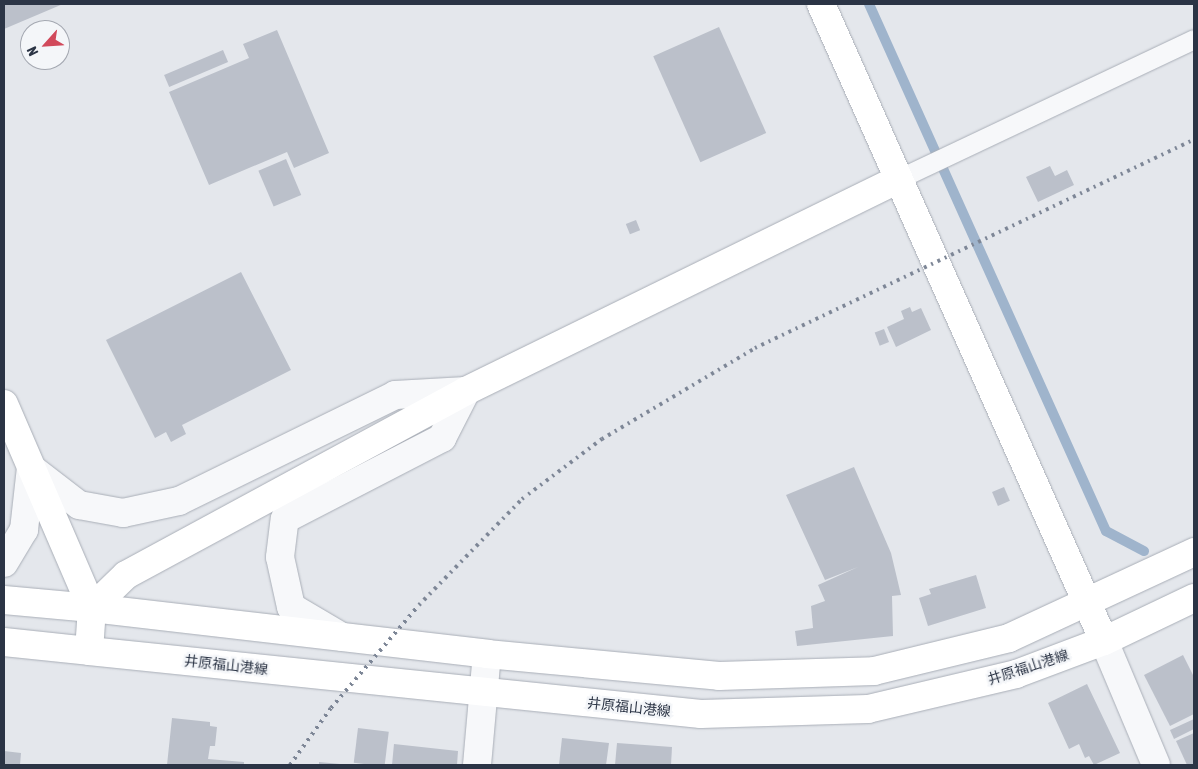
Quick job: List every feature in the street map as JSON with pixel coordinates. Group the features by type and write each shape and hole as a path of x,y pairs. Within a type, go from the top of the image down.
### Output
{"main road":[{"path":"821,4 907,175 1104,641"},
{"path":"92,608 126,576 466,391 907,175"},
{"path":"4,404 92,608 89,651"},
{"path":"4,600 92,608 487,654 719,676 874,671 1009,638 1194,552"},
{"name":"井原福山港線","path":"4,642 702,714 868,709 1016,674 1104,641 1194,598"}],"street":[{"path":"31,468 79,505 123,513 180,501 395,395 466,391"},
{"path":"342,637 291,607 280,557 285,520 442,438 466,391"},
{"path":"4,563 24,530 31,468"},
{"path":"1104,641 1156,765"},
{"path":"477,765 482,692 487,654"}],"lane":[{"path":"907,175 1194,39"}],"building":[{"path":"4,4 63,4 25,20 20,20 20,22 4,29"},
{"path":"719,27 766,133 700,162 653,56"},
{"path":"277,30 329,153 294,168 287,152 209,185 169,92 249,58 243,44"},
{"path":"223,50 228,62 169,87 164,75"},
{"path":"286,159 301,195 274,207 258,171"},
{"path":"1050,166 1055,176 1067,170 1074,185 1038,202 1026,177"},
{"path":"636,220 640,230 630,234 626,224"},
{"path":"241,272 291,370 182,425 186,434 171,442 166,432 155,438 106,340"},
{"path":"910,307 912,312 921,308 931,330 896,347 887,327 904,319 901,311"},
{"path":"884,329 889,342 880,346 875,333"},
{"path":"854,467 891,553 901,595 892,596 893,636 797,646 795,631 813,628 811,606 825,601 818,585 858,567 825,580 786,495"},
{"path":"1004,487 1010,501 998,506 992,492"},
{"path":"976,575 986,608 928,626 919,598 931,594 929,589"},
{"path":"1183,655 1194,677 1194,714 1170,726 1144,675"},
{"path":"1087,684 1120,753 1094,765 1089,756 1085,758 1079,744 1069,749 1048,703"},
{"path":"172,718 210,722 210,726 217,727 215,746 210,746 208,759 244,762 244,765 167,765"},
{"path":"1194,719 1194,729 1174,739 1170,730"},
{"path":"358,728 389,732 385,765 354,763"},
{"path":"1194,733 1194,765 1187,765 1176,741"},
{"path":"562,738 609,743 606,765 559,765"},
{"path":"617,743 672,747 671,765 615,765"},
{"path":"394,744 458,751 457,765 392,765"},
{"path":"4,751 21,753 20,765 4,765"},
{"path":"319,762 340,764 340,765 319,765"}],"waterway":[{"path":"869,4 1106,531 1144,551"}],"railway":[{"path":"290,765 331,708 419,605 522,499 602,439 755,348 1194,140"}]}
